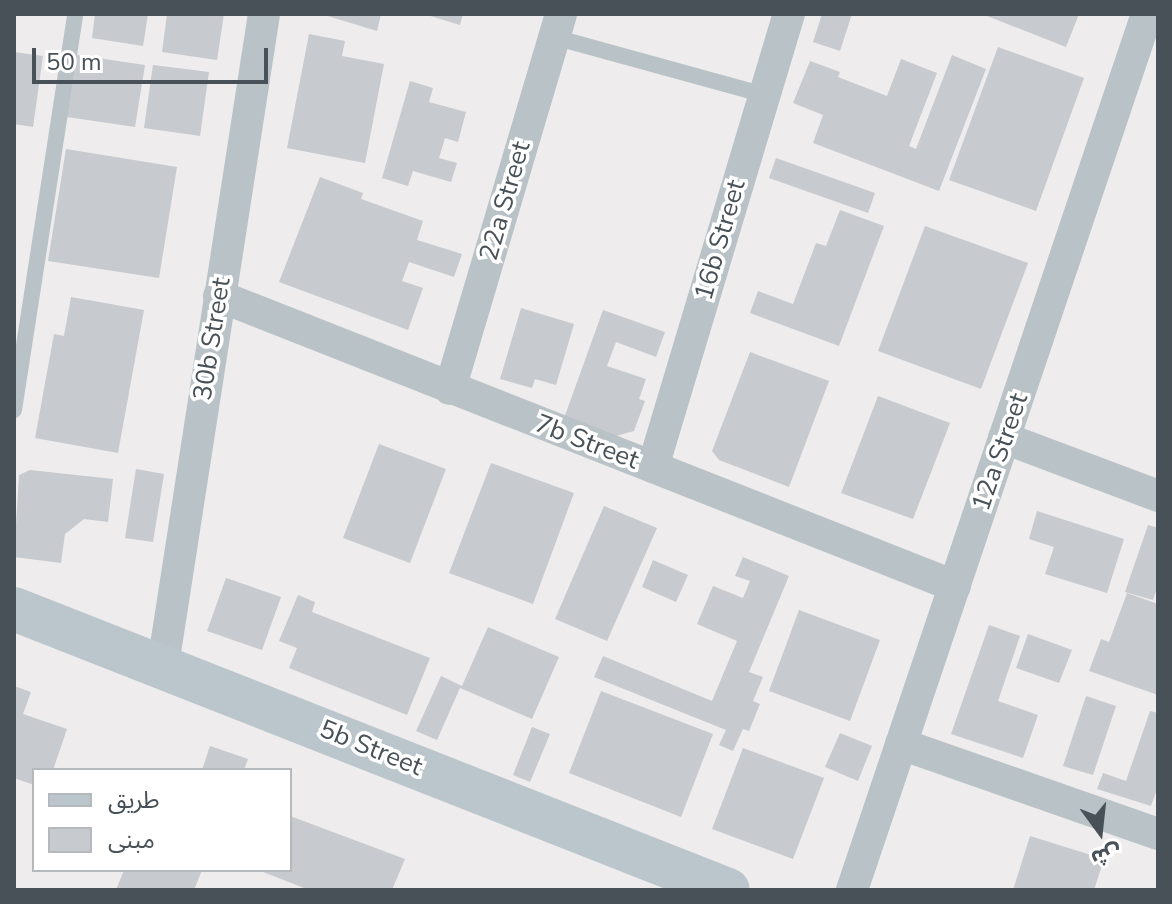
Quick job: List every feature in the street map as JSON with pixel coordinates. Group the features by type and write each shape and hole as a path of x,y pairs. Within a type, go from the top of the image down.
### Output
{"street":[{"name":"30b Street","path":"163,665 264,14"},
{"name":"16b Street","path":"653,467 789,14"},
{"name":"22a Street","path":"450,389 557,26"},
{"name":"12a Street","path":"852,890 1004,438 1148,31"},
{"name":"7b Street","path":"219,296 955,586"},
{"path":"1004,438 1158,496"},
{"name":"5b Street","path":"14,609 163,665 728,890"},
{"path":"901,744 1158,834"}],"lane":[{"path":"14,410 75,14"},
{"path":"557,26 764,95"}],"building":[{"path":"95,14 148,14 143,46 92,38"},
{"path":"167,14 224,14 217,60 162,52"},
{"path":"321,14 381,14 377,31"},
{"path":"424,14 463,14 460,25"},
{"path":"822,14 852,14 840,51 813,42"},
{"path":"982,14 1079,14 1066,47"},
{"path":"309,34 345,41 342,56 384,64 365,163 287,148"},
{"path":"998,47 1084,78 1036,211 949,180"},
{"path":"14,52 43,56 33,127 14,124"},
{"path":"77,55 145,65 135,127 67,117"},
{"path":"952,55 986,69 939,191 813,143 823,115 793,103 810,61 840,72 838,77 887,96 901,59 937,73 909,146 916,149"},
{"path":"153,65 209,72 200,136 144,128"},
{"path":"410,81 433,88 429,102 466,112 458,142 445,138 439,158 457,163 451,182 413,171 408,186 382,178"},
{"path":"66,149 177,167 159,278 48,261"},
{"path":"776,158 875,193 868,213 769,178"},
{"path":"320,177 363,193 361,199 423,221 417,240 462,254 454,277 409,262 402,281 423,288 408,330 279,282"},
{"path":"840,210 884,226 839,346 750,313 758,291 793,304 816,243 826,246"},
{"path":"925,226 1028,263 981,389 878,351"},
{"path":"71,297 144,310 118,453 35,438 54,334 64,336"},
{"path":"521,308 574,324 556,385 535,379 532,388 500,379"},
{"path":"603,310 665,332 656,357 616,342 607,366 646,379 639,399 645,401 634,431 609,438 563,421"},
{"path":"750,352 829,381 789,487 719,460 712,451"},
{"path":"878,396 950,423 913,519 841,493"},
{"path":"379,444 446,469 410,563 343,538"},
{"path":"491,463 574,493 533,604 449,573"},
{"path":"136,469 164,474 153,542 125,538"},
{"path":"30,470 113,479 108,522 84,519 65,534 61,563 14,557 19,475"},
{"path":"604,506 657,528 607,641 555,619"},
{"path":"1037,511 1124,539 1107,593 1045,574 1054,547 1029,539"},
{"path":"1148,525 1158,528 1158,585 1153,600 1125,592"},
{"path":"743,557 789,576 749,672 763,677 753,701 760,704 749,731 743,729 733,751 719,745 726,730 594,677 603,656 712,701 737,641 697,624 713,586 743,598 750,581 735,576"},
{"path":"653,560 688,575 676,602 642,587"},
{"path":"226,578 281,597 262,650 207,631"},
{"path":"1127,593 1158,604 1158,695 1089,671 1101,639 1109,642"},
{"path":"298,595 315,602 312,612 430,658 407,715 289,668 297,648 279,641"},
{"path":"799,610 880,640 850,721 769,691"},
{"path":"989,625 1020,636 998,701 1038,715 1023,758 951,734"},
{"path":"488,627 559,657 532,719 460,688 437,740 416,731 441,676 462,686"},
{"path":"1028,634 1072,650 1059,683 1016,668"},
{"path":"14,686 31,692 23,714 67,729 54,768 32,768 32,784 14,778"},
{"path":"601,691 713,734 681,817 569,773"},
{"path":"1086,696 1116,706 1093,775 1063,766"},
{"path":"1150,711 1158,713 1158,786 1151,806 1097,789 1103,773 1126,781"},
{"path":"532,727 550,734 530,782 513,775"},
{"path":"840,733 872,746 858,781 825,767"},
{"path":"210,746 248,759 245,768 203,768"},
{"path":"743,748 824,778 793,859 712,829"},
{"path":"292,817 405,859 392,890 309,890 263,872 292,872"},
{"path":"1030,836 1104,859 1094,890 1013,890"},
{"path":"123,872 201,872 194,890 116,890"}]}
